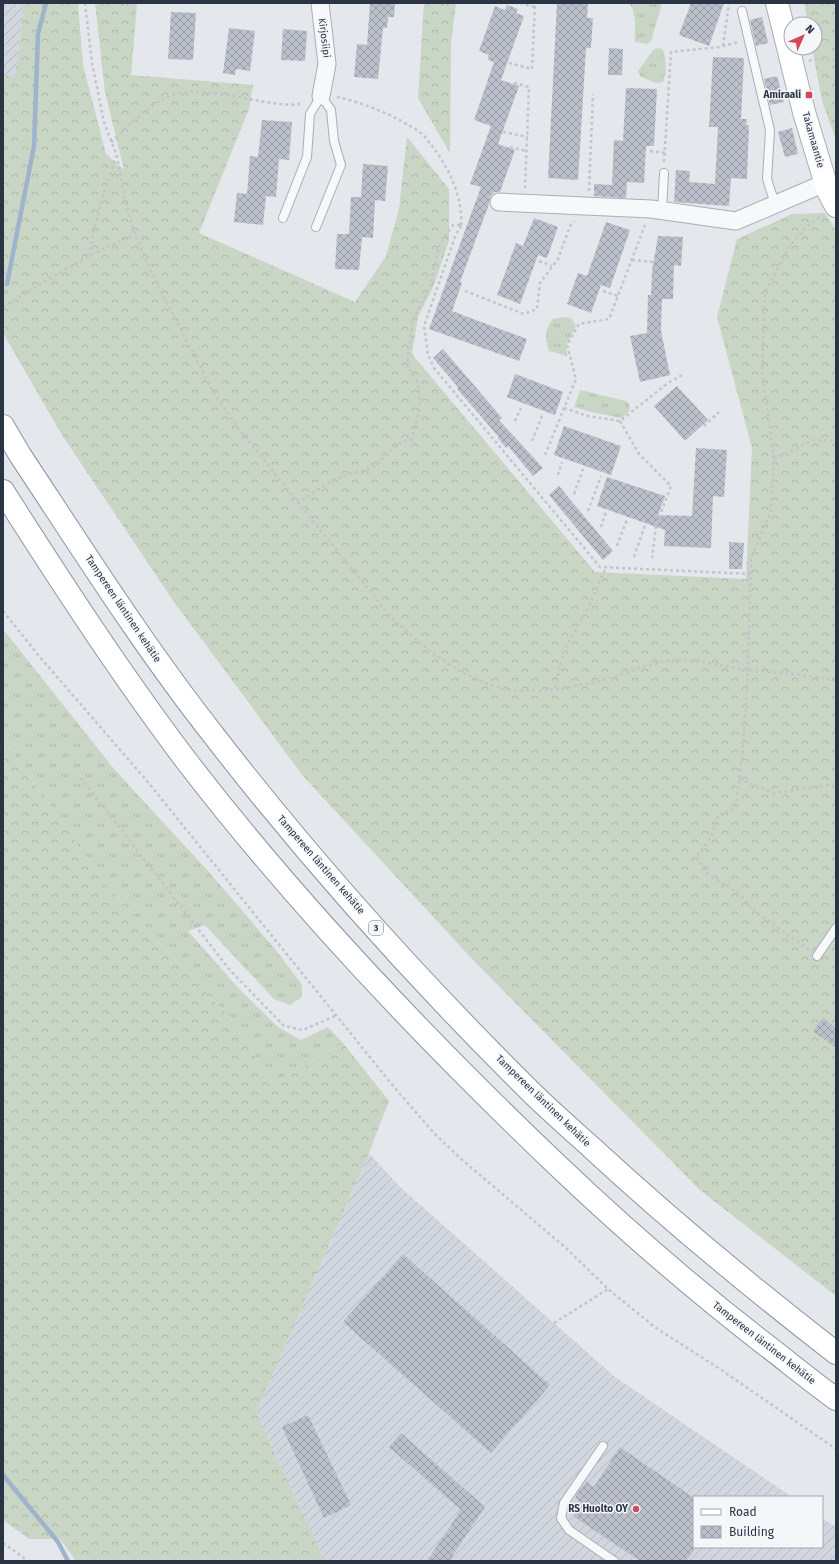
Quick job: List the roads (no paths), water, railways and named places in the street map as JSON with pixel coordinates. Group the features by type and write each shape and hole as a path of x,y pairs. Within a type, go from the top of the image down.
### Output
{"main road":[{"name":"Takamaantie","path":"777,3 804,112 825,183 836,206"},
{"name":"Tampereen läntinen kehätie","path":"3,426 28,468 155,656 213,736 327,874 442,1000 530,1092 633,1186 761,1295 836,1354"},
{"name":"Tampereen läntinen kehätie","path":"3,491 70,596 149,710 246,836 307,908 421,1031 502,1113 602,1207 710,1301 836,1399"}],"street":[{"name":"Kirjosiipi","path":"320,3 327,64 321,96"},
{"path":"500,202 656,210 710,216 736,221 825,183"}],"lane":[{"path":"742,11 747,40 770,130 767,180 775,204"},
{"path":"284,218 307,158 310,114 321,96 331,110 334,141 341,165 316,227"},
{"path":"656,210 664,173"},
{"path":"817,956 836,928"},
{"path":"603,1446 564,1503 561,1518 569,1530 614,1561"}],"waterway":[{"path":"7,284 34,146 38,34 46,3"},
{"path":"3,1475 58,1542 68,1561"}],"place":[{"name":"Amiraali","path":"809,95"},
{"name":"RS Huolto OY","path":"636,1509"}]}
